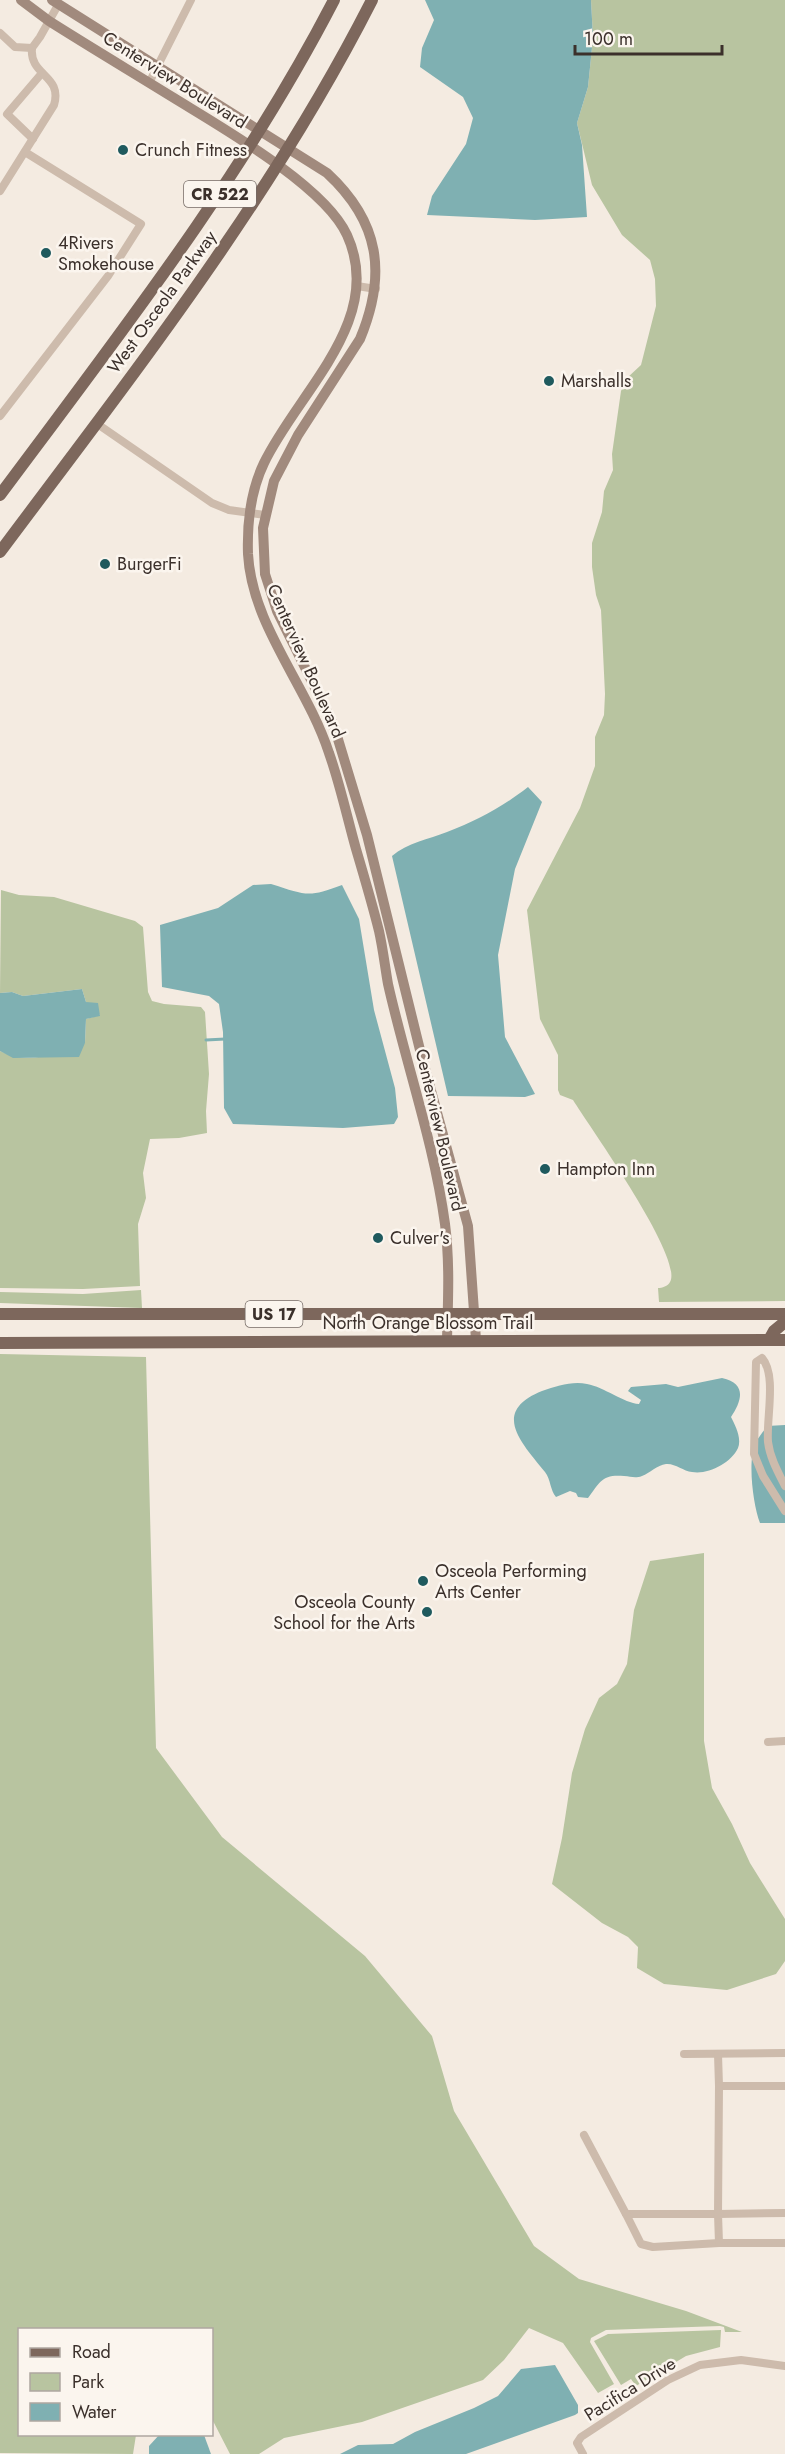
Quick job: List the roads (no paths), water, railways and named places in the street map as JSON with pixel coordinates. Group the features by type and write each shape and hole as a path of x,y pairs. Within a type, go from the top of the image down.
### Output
{"main road":[{"name":"West Osceola Parkway","path":"2,489 168,269 260,130 296,70 333,0"},
{"name":"West Osceola Parkway","path":"0,552 206,274 290,148 372,0"},
{"name":"North Orange Blossom Trail","path":"0,1314 785,1314"},
{"path":"769,1340 774,1330 785,1322"},
{"name":"North Orange Blossom Trail","path":"0,1343 785,1340"}],"street":[{"name":"Centerview Boulevard","path":"21,0 49,21 250,146 278,166 324,202 340,221 352,248 356,262 357,286 352,315 346,332 264,464 249,513 250,570 259,604 322,733 335,770 378,928 388,982 440,1194 447,1246 447,1340"},
{"path":"149,83 191,0"},
{"name":"Centerview Boulevard","path":"55,2 327,173 346,192 360,213 374,249 376,289 360,339 284,459 274,481 265,515 263,551 270,594 334,726 391,924 403,983 468,1226 476,1340"},
{"path":"0,191 56,97 53,83 42,73 31,57 32,48 49,21 55,2"},
{"path":"0,33 15,47 32,48"},
{"path":"33,139 7,114 42,73"},
{"path":"0,416 108,276 141,224 25,152"},
{"path":"357,286 376,289"},
{"path":"96,423 212,502 229,510 265,515"},
{"path":"322,733 334,726"},
{"path":"429,1145 444,1141"},
{"path":"785,1486 772,1460 768,1441 768,1370 762,1358 756,1362 754,1454 763,1476 785,1511"},
{"path":"768,1742 785,1741"},
{"path":"684,2054 785,2053"},
{"path":"718,2054 719,2243"},
{"path":"719,2086 785,2086"},
{"path":"584,2135 640,2244 653,2247 719,2243 785,2243"},
{"path":"626,2214 785,2213"},
{"name":"Pacifica Drive","path":"584,2454 578,2443 581,2437 668,2380 700,2364 741,2360 785,2366"}],"water":[{"path":"425,0 591,0 593,38 588,87 577,123 582,145 587,217 535,220 427,215 432,196 466,144 473,118 463,97 420,67 422,48 434,20"},
{"path":"528,787 542,802 515,869 498,955 505,1037 535,1094 525,1097 448,1096 392,856 411,845 479,818"},
{"path":"271,884 307,894 342,885 359,919 374,1010 395,1088 398,1117 394,1124 343,1128 233,1124 224,1108 223,1032 219,1004 209,996 162,987 160,925 218,908 253,885"},
{"path":"82,989 86,1002 98,1003 100,1016 86,1019 85,1043 79,1057 13,1058 0,1051 0,993 12,992 23,996"},
{"path":"722,1378 730,1380 739,1388 740,1399 731,1417 738,1432 739,1444 735,1453 725,1463 705,1472 692,1472 666,1464 639,1477 611,1476 606,1478 599,1483 588,1498 578,1497 576,1493 570,1491 556,1497 547,1475 520,1439 515,1428 514,1418 517,1408 526,1399 559,1386 587,1384 639,1404 641,1400 628,1391 631,1387 666,1384 678,1387"},
{"path":"785,1425 785,1523 760,1523 752,1482 753,1450 767,1426"},
{"path":"555,2365 578,2405 578,2413 575,2415 466,2454 340,2454 358,2445 393,2444 498,2396 521,2369"},
{"path":"158,2436 204,2436 211,2454 149,2454 149,2446"}],"waterway":[{"path":"206,1040 225,1039"}],"place":[{"name":"Crunch Fitness","path":"123,150"},
{"name":"4Rivers Smokehouse","path":"46,253"},
{"name":"Marshalls","path":"549,381"},
{"name":"BurgerFi","path":"105,564"},
{"name":"Hampton Inn","path":"545,1169"},
{"name":"Culver's","path":"378,1238"},
{"name":"Osceola Performing Arts Center","path":"423,1581"},
{"name":"Osceola County School for the Arts","path":"427,1612"}]}
